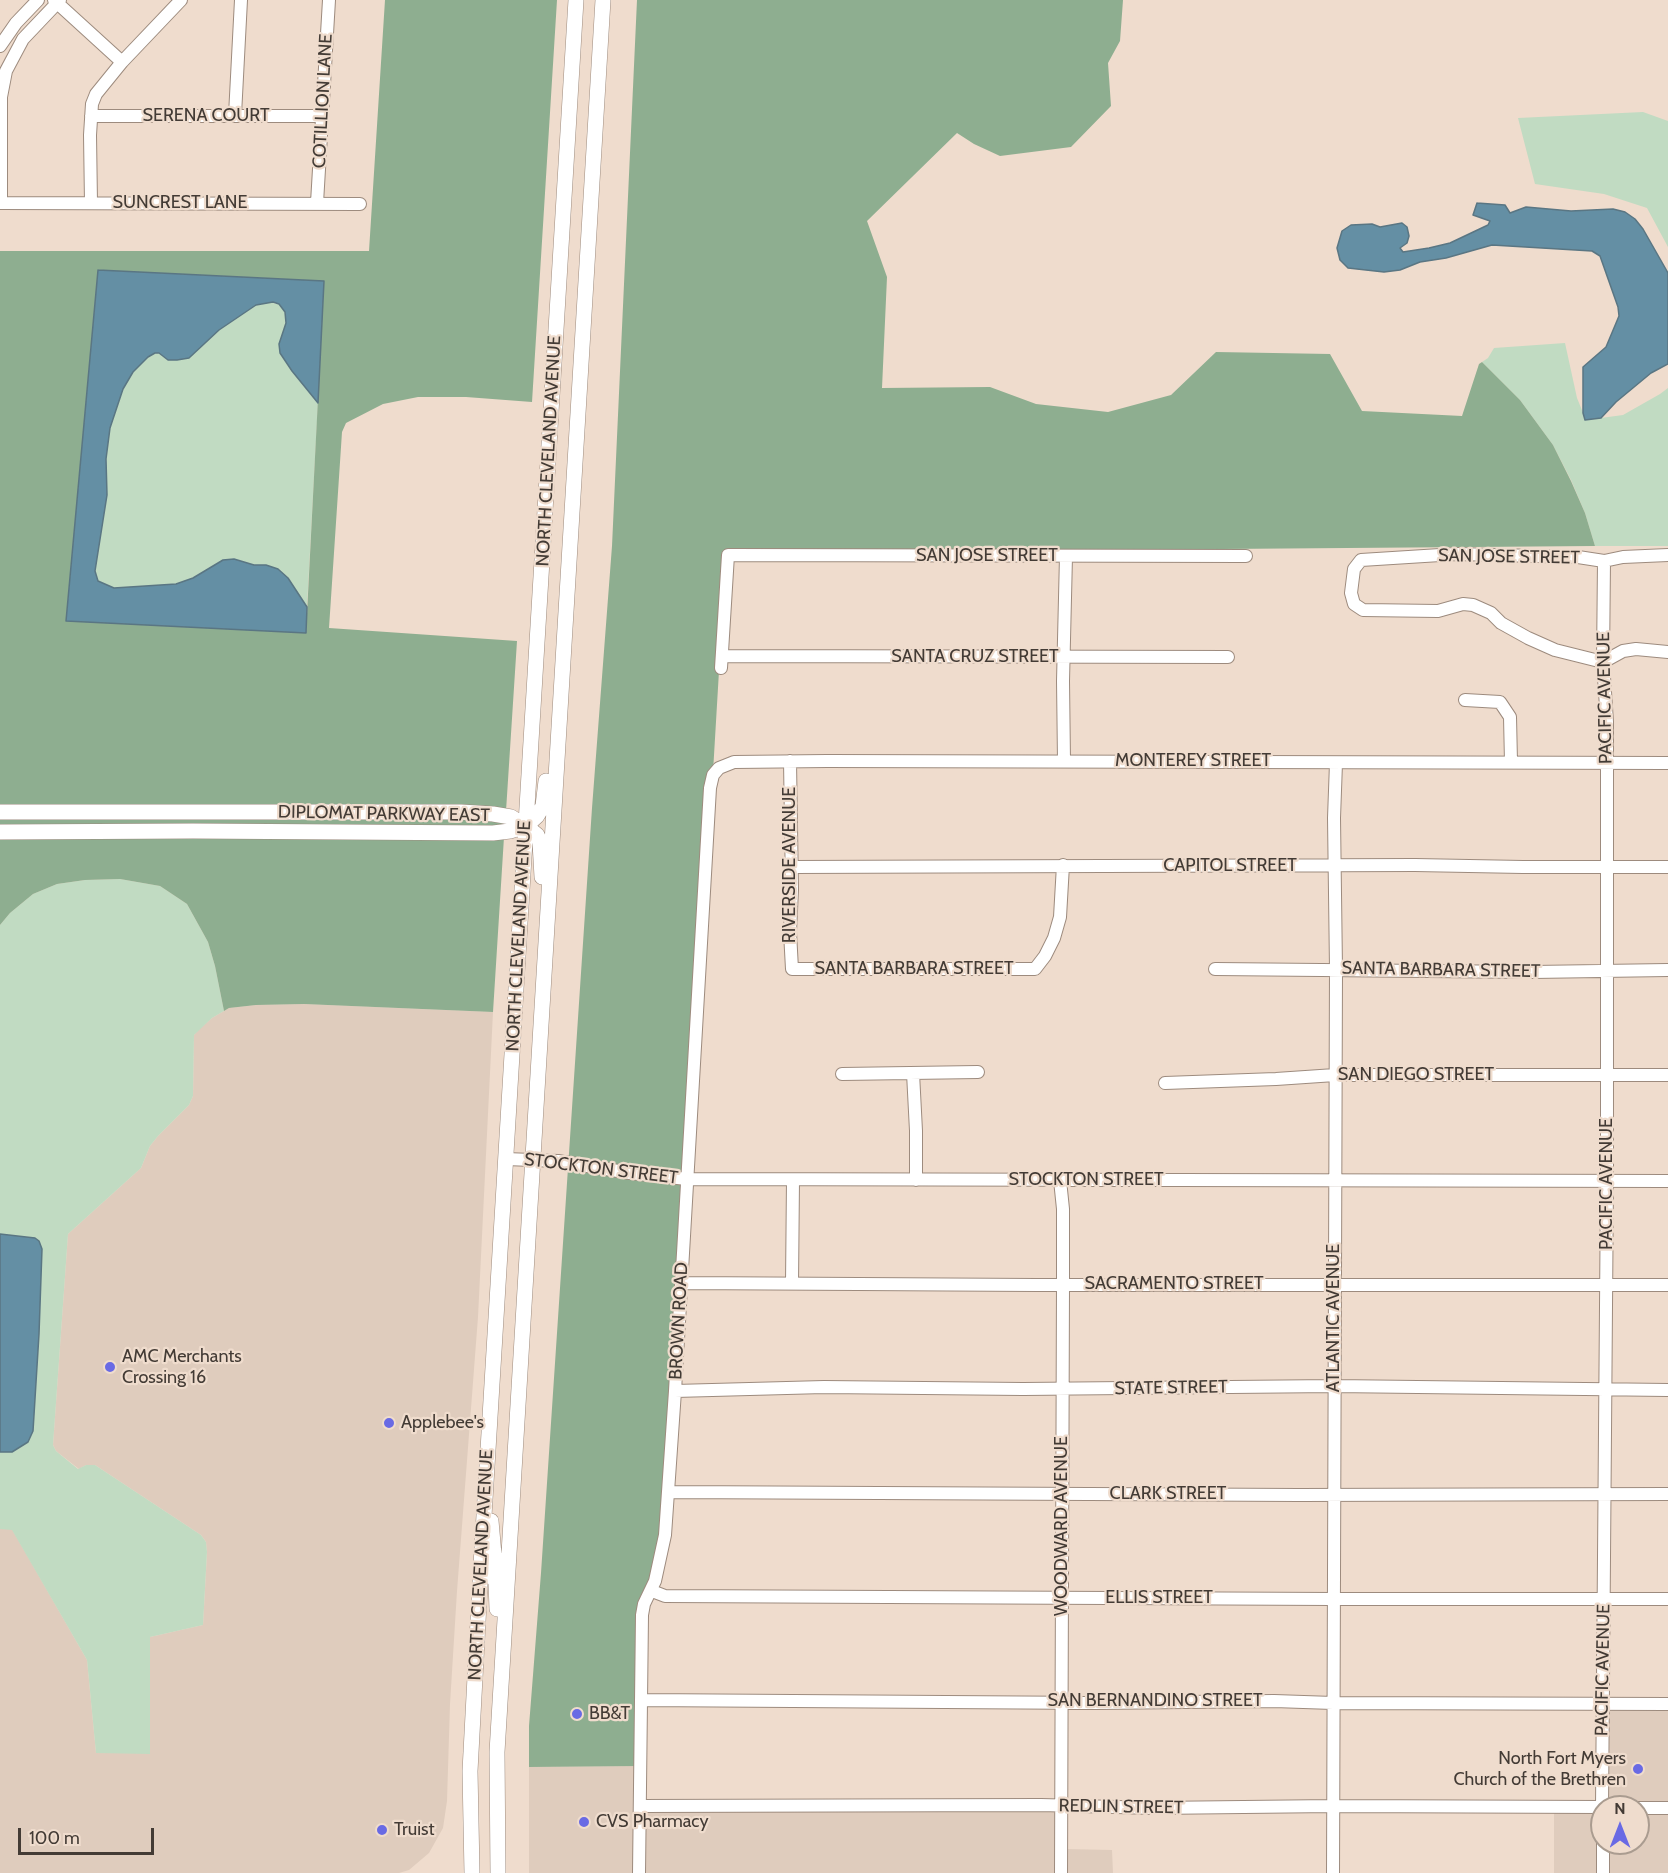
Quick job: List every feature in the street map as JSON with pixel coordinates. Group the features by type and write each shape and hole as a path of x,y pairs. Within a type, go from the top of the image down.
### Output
{"main road":[{"name":"NORTH CLEVELAND AVENUE","path":"472,1873 470,1771 481,1565 576,0"},
{"name":"NORTH CLEVELAND AVENUE","path":"498,1873 497,1752 501,1678 603,0"},
{"path":"546,941 540,842 537,835 526,826 537,816 543,806 551,692 568,582"},
{"name":"DIPLOMAT PARKWAY EAST","path":"0,812 461,812 511,817 526,826"},
{"name":"DIPLOMAT PARKWAY EAST","path":"0,832 493,833 526,826"},
{"path":"487,1467 494,1555 500,1565 508,1570"},
{"path":"481,1565 487,1567 496,1583 501,1678"},
{"path":"464,1873 471,1852"}],"street":[{"path":"0,46 16,22 38,0"},
{"path":"91,203 89,172 91,116 96,94 122,62 181,0"},
{"path":"235,115 242,0"},
{"name":"COTILLION LANE","path":"317,203 329,0"},
{"path":"0,203 1,97 6,71 24,39 57,1 122,62"},
{"name":"SERENA COURT","path":"91,116 321,117"},
{"name":"SUNCREST LANE","path":"0,203 360,204"},
{"name":"SAN JOSE STREET","path":"1603,662 1555,650 1528,638 1501,623 1491,613 1473,605 1463,604 1438,611 1363,610 1354,604 1351,592 1354,569 1361,560 1456,554 1578,557 1604,561 1623,557 1668,555"},
{"name":"SAN JOSE STREET","path":"721,662 728,555 1246,556"},
{"path":"1064,761 1066,556"},
{"name":"PACIFIC AVENUE","path":"1602,1795 1607,1181 1607,722 1603,662 1604,561"},
{"path":"1603,662 1623,651 1636,649 1668,652"},
{"name":"SANTA CRUZ STREET","path":"721,662 1228,657"},
{"path":"1465,700 1500,702 1510,717 1511,762"},
{"name":"MONTEREY STREET","path":"719,768 734,762 790,761 1668,763"},
{"name":"RIVERSIDE AVENUE","path":"790,761 792,969"},
{"name":"ATLANTIC AVENUE","path":"1333,1873 1336,763"},
{"name":"BROWN ROAD","path":"639,1873 642,1615 644,1604 656,1581 665,1535 669,1492 710,788 713,775 719,768"},
{"name":"CAPITOL STREET","path":"792,867 1063,865 1668,867"},
{"name":"SANTA BARBARA STREET","path":"792,969 1035,969 1054,938 1060,918 1063,865"},
{"name":"SANTA BARBARA STREET","path":"1215,969 1668,970"},
{"path":"842,1074 978,1072"},
{"path":"913,1073 916,1180"},
{"name":"SAN DIEGO STREET","path":"1165,1083 1335,1075 1668,1075"},
{"name":"STOCKTON STREET","path":"506,1159 558,1161 630,1173 687,1179 1668,1181"},
{"path":"792,1283 793,1180"},
{"name":"WOODWARD AVENUE","path":"1060,1180 1063,1209 1061,1873"},
{"name":"SACRAMENTO STREET","path":"681,1283 1668,1285"},
{"name":"STATE STREET","path":"675,1391 824,1388 1062,1389 1334,1386 1668,1390"},
{"name":"CLARK STREET","path":"669,1492 1668,1494"},
{"name":"ELLIS STREET","path":"651,1591 665,1596 1668,1599"},
{"name":"SAN BERNANDINO STREET","path":"641,1700 1668,1704"},
{"name":"REDLIN STREET","path":"640,1806 1590,1807"},
{"path":"1650,1808 1668,1808"},
{"path":"1602,1855 1603,1873"}],"shaded area":[{"path":"304,1004 493,1012 478,1317 457,1591 447,1801 443,1828 429,1853 409,1870 399,1873 0,1873 0,1529 12,1529 87,1660 96,1753 150,1637 203,1625 207,1553 206,1542 201,1535 95,1465 86,1465 79,1469 56,1451 53,1445 68,1234 141,1168 150,1146 189,1105 193,1096 194,1035 198,1030 229,1008"},
{"path":"1668,1701 1668,1873 1554,1873 1554,1805 1590,1804 1590,1855 1650,1855 1650,1795 1607,1795 1607,1702"},
{"path":"644,1766 644,1802 1065,1804 1065,1849 1112,1850 1113,1873 529,1873 529,1767"}],"green space":[{"path":"385,0 557,0 532,402 466,397 418,397 383,404 346,423 342,432 329,628 517,641 506,811 0,807 0,251 369,251","holes":["98,270 324,281 306,633 66,621"]},
{"path":"637,0 1123,0 1120,41 1108,63 1111,106 1071,147 1000,156 957,133 867,221 887,277 882,388 990,387 1036,404 1108,412 1171,395 1216,352 1330,354 1362,411 1462,416 1479,364 1482,362 1520,400 1553,445 1585,513 1595,546 726,553 668,1530 646,1615 644,1766 529,1767 529,1726 612,546"},
{"path":"1643,112 1668,121 1668,247 1647,208 1604,194 1535,184 1518,118"},
{"path":"267,302 279,304 285,311 286,323 279,344 280,353 318,403 307,607 288,578 266,565 254,565 234,559 176,584 114,588 102,584 98,581 95,571 107,495 106,459 110,428 123,389 133,372 148,357 159,353 168,360 189,358 219,330 256,305"},
{"path":"1565,343 1577,398 1586,420 1623,415 1668,388 1668,546 1595,546 1585,513 1553,445 1520,400 1482,362 1488,358 1494,348"},
{"path":"0,818 461,818 506,822 505,826 0,827"},
{"path":"0,837 504,837 493,1012 304,1004 256,1005 229,1008 224,1011 208,942 187,904 160,886 120,879 57,884 33,894 10,913 0,925"},
{"path":"120,879 160,886 187,904 208,942 224,1011 212,1018 194,1035 193,1096 189,1105 150,1146 141,1168 68,1234 53,1445 56,1451 78,1469 86,1465 95,1465 201,1535 206,1542 203,1625 150,1637 150,1754 96,1753 87,1660 12,1530 0,1529 0,1452 12,1452 33,1431 39,1334 28,1237 0,1234 0,925 10,913 33,894 57,884"}],"water":[{"path":"1477,203 1505,205 1510,213 1526,207 1571,211 1613,209 1625,212 1635,219 1668,273 1668,364 1651,373 1616,402 1601,418 1585,420 1583,367 1606,347 1619,316 1600,256 1592,251 1492,245 1446,258 1420,262 1400,270 1384,272 1348,268 1340,260 1337,248 1342,231 1351,225 1372,224 1380,227 1402,223 1407,227 1409,236 1407,243 1400,248 1403,252 1429,248 1450,243 1488,225 1490,221 1473,215"},
{"path":"98,270 324,281 318,403 280,353 279,344 286,323 285,312 279,304 273,302 256,305 219,330 189,358 168,360 159,353 155,353 133,372 123,389 110,428 106,459 107,495 95,571 98,581 114,588 176,584 193,578 223,560 234,559 254,565 266,565 278,569 288,578 307,607 306,633 66,621"},
{"path":"0,1234 35,1238 42,1249 33,1431 28,1442 12,1452 0,1452"}],"place":[{"name":"AMC Merchants Crossing 16","path":"110,1367"},
{"name":"Applebee's","path":"389,1423"},
{"name":"BB&T","path":"577,1714"},
{"name":"North Fort Myers Church of the Brethren","path":"1638,1769"},
{"name":"CVS Pharmacy","path":"584,1822"},
{"name":"Truist","path":"382,1830"}]}
